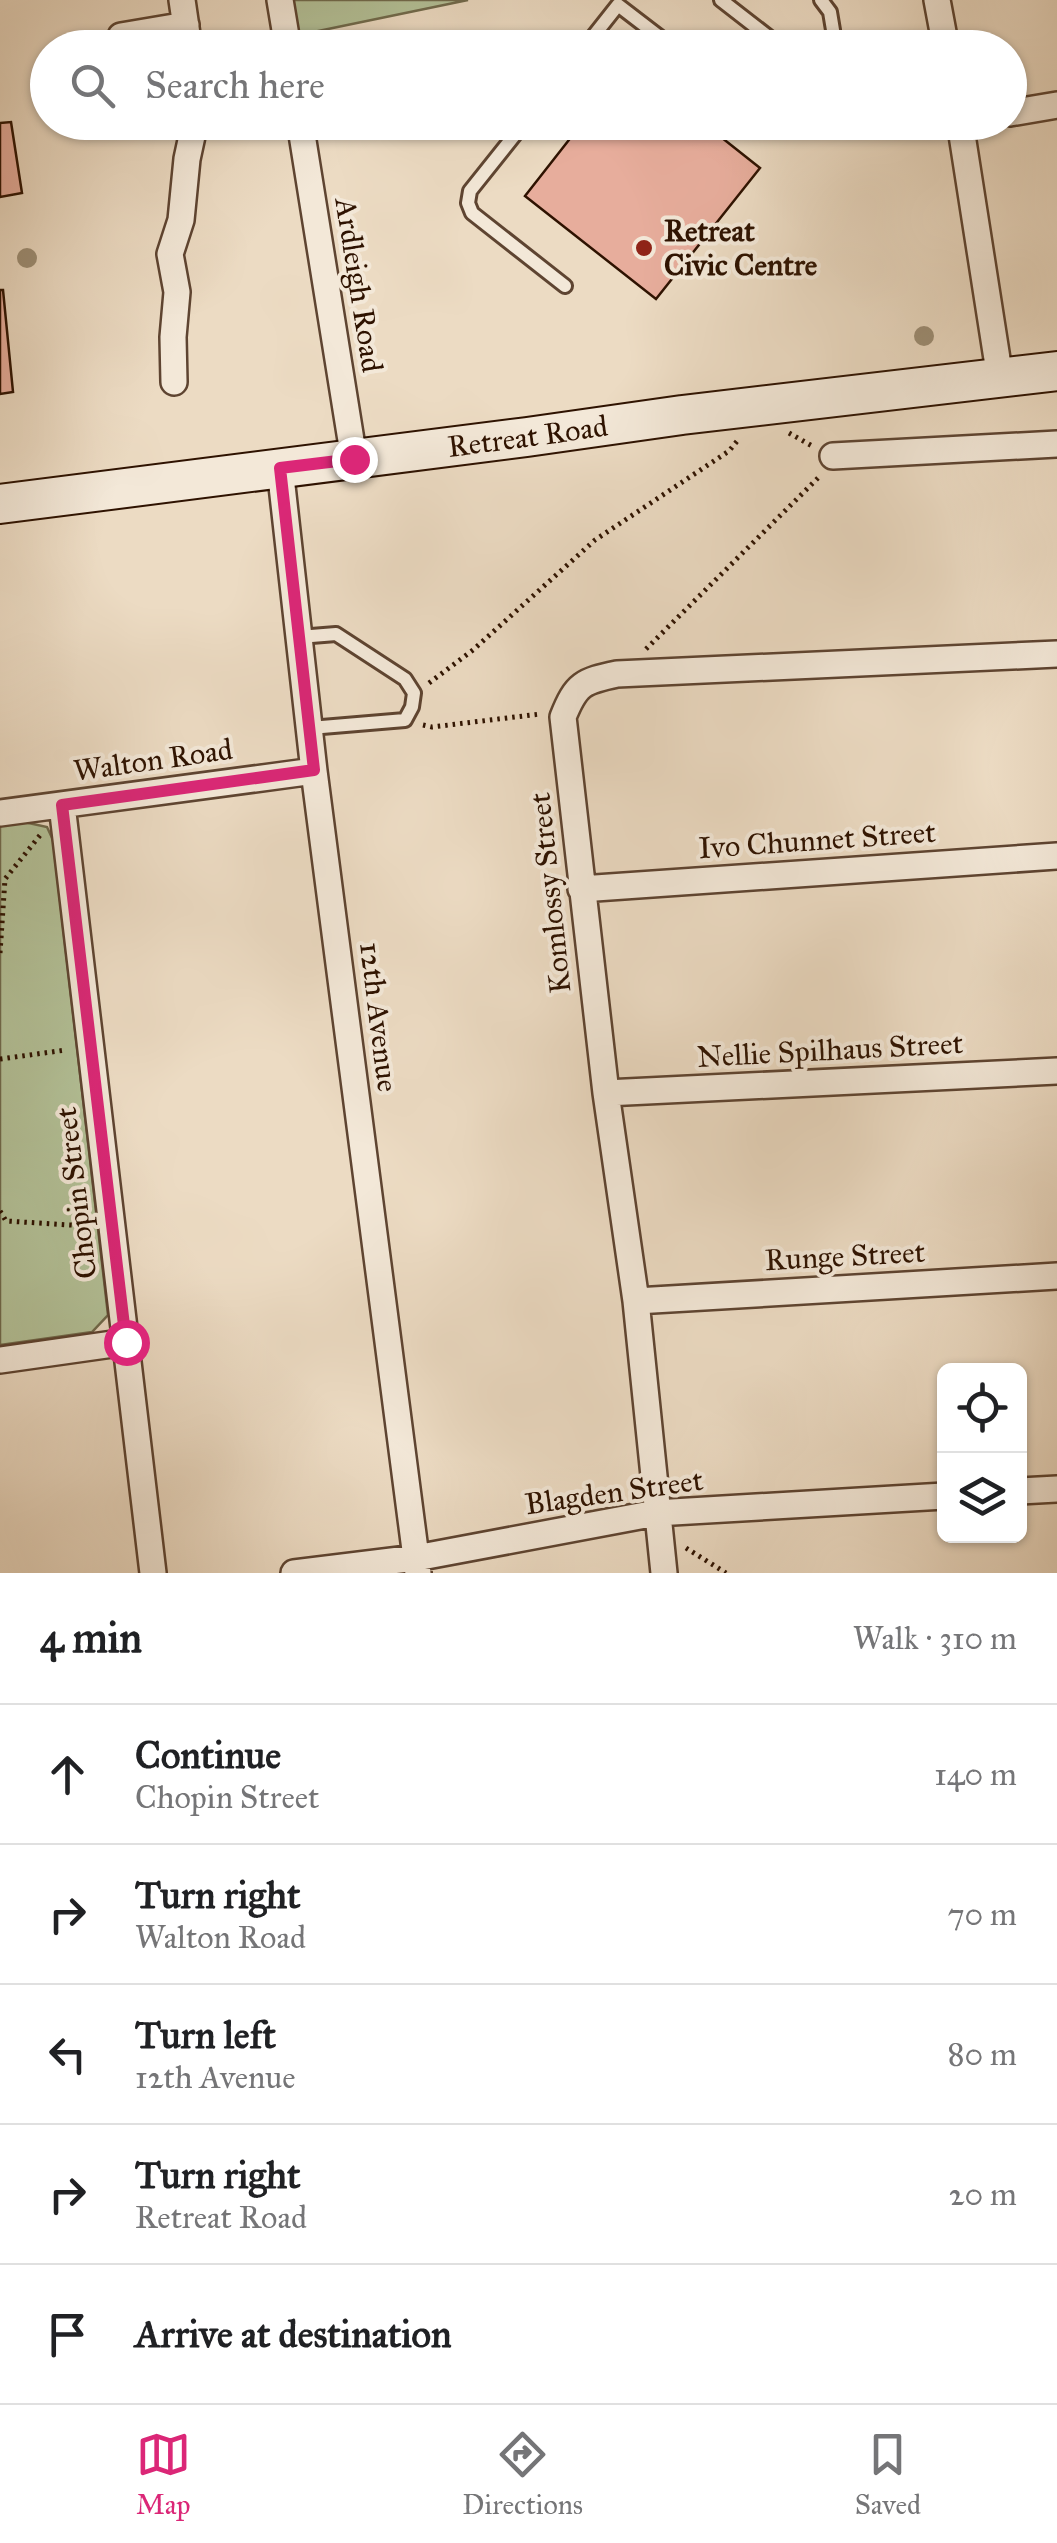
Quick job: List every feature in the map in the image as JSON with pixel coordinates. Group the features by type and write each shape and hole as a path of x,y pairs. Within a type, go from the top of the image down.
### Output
{"main road":[{"name":"Retreat Road","path":"0,504 682,415 1057,371"}],"street":[{"path":"280,0 285,30"},
{"path":"937,0 943,30"},
{"path":"154,30 186,24"},
{"path":"1027,110 1057,104"},
{"path":"174,382 177,292 170,254 182,220 192,140"},
{"name":"Ardleigh Road","path":"303,140 354,459"},
{"path":"963,140 1000,378"},
{"path":"833,456 1057,444"},
{"name":"12th Avenue","path":"280,468 314,770 417,1566"},
{"path":"563,717 578,687 617,674 1057,654"},
{"name":"Komlossy Street","path":"563,717 606,1093 636,1301 663,1562"},
{"name":"Walton Road","path":"0,813 314,770"},
{"name":"Chopin Street","path":"62,805 154,1573"},
{"name":"Ivo Chunnet Street","path":"581,889 1057,856"},
{"name":"Nellie Spilhaus Street","path":"606,1093 1057,1071"},
{"name":"Runge Street","path":"636,1301 1057,1276"},
{"path":"0,1360 126,1342"},
{"path":"1027,1491 1057,1489"},
{"name":"Blagden Street","path":"294,1573 417,1566 656,1513 937,1496"}],"lane":[{"path":"721,0 759,30"},
{"path":"821,0 830,12 833,30"},
{"path":"598,30 620,2 653,30"},
{"path":"510,140 470,191 470,209 565,286"},
{"path":"298,636 336,634 406,679 414,693 405,720 310,728"}],"path":[{"path":"414,693 474,650 595,540 729,451 741,436"},
{"path":"617,674 820,476 833,456"},
{"path":"405,720 432,728 539,714 563,717"},
{"path":"0,953 6,880 62,805"},
{"path":"0,1058 91,1046"},
{"path":"0,1211 6,1222 92,1226"},
{"path":"663,1562 688,1548 726,1573"}],"green space":[{"path":"293,0 468,0 323,30 298,30"},
{"path":"24,822 47,827 53,840 108,1315 92,1332 0,1345 0,825"}],"building":[{"path":"11,122 22,193 0,197 0,123"},
{"name":"Retreat Civic Centre","path":"569,140 725,140 760,168 656,299 525,196"},
{"path":"0,290 13,392 0,394"}],"place":[{"name":"Retreat Civic Centre","path":"644,248"}],"route":[{"path":"126,1342 62,805 314,770 280,468 354,459"}]}
